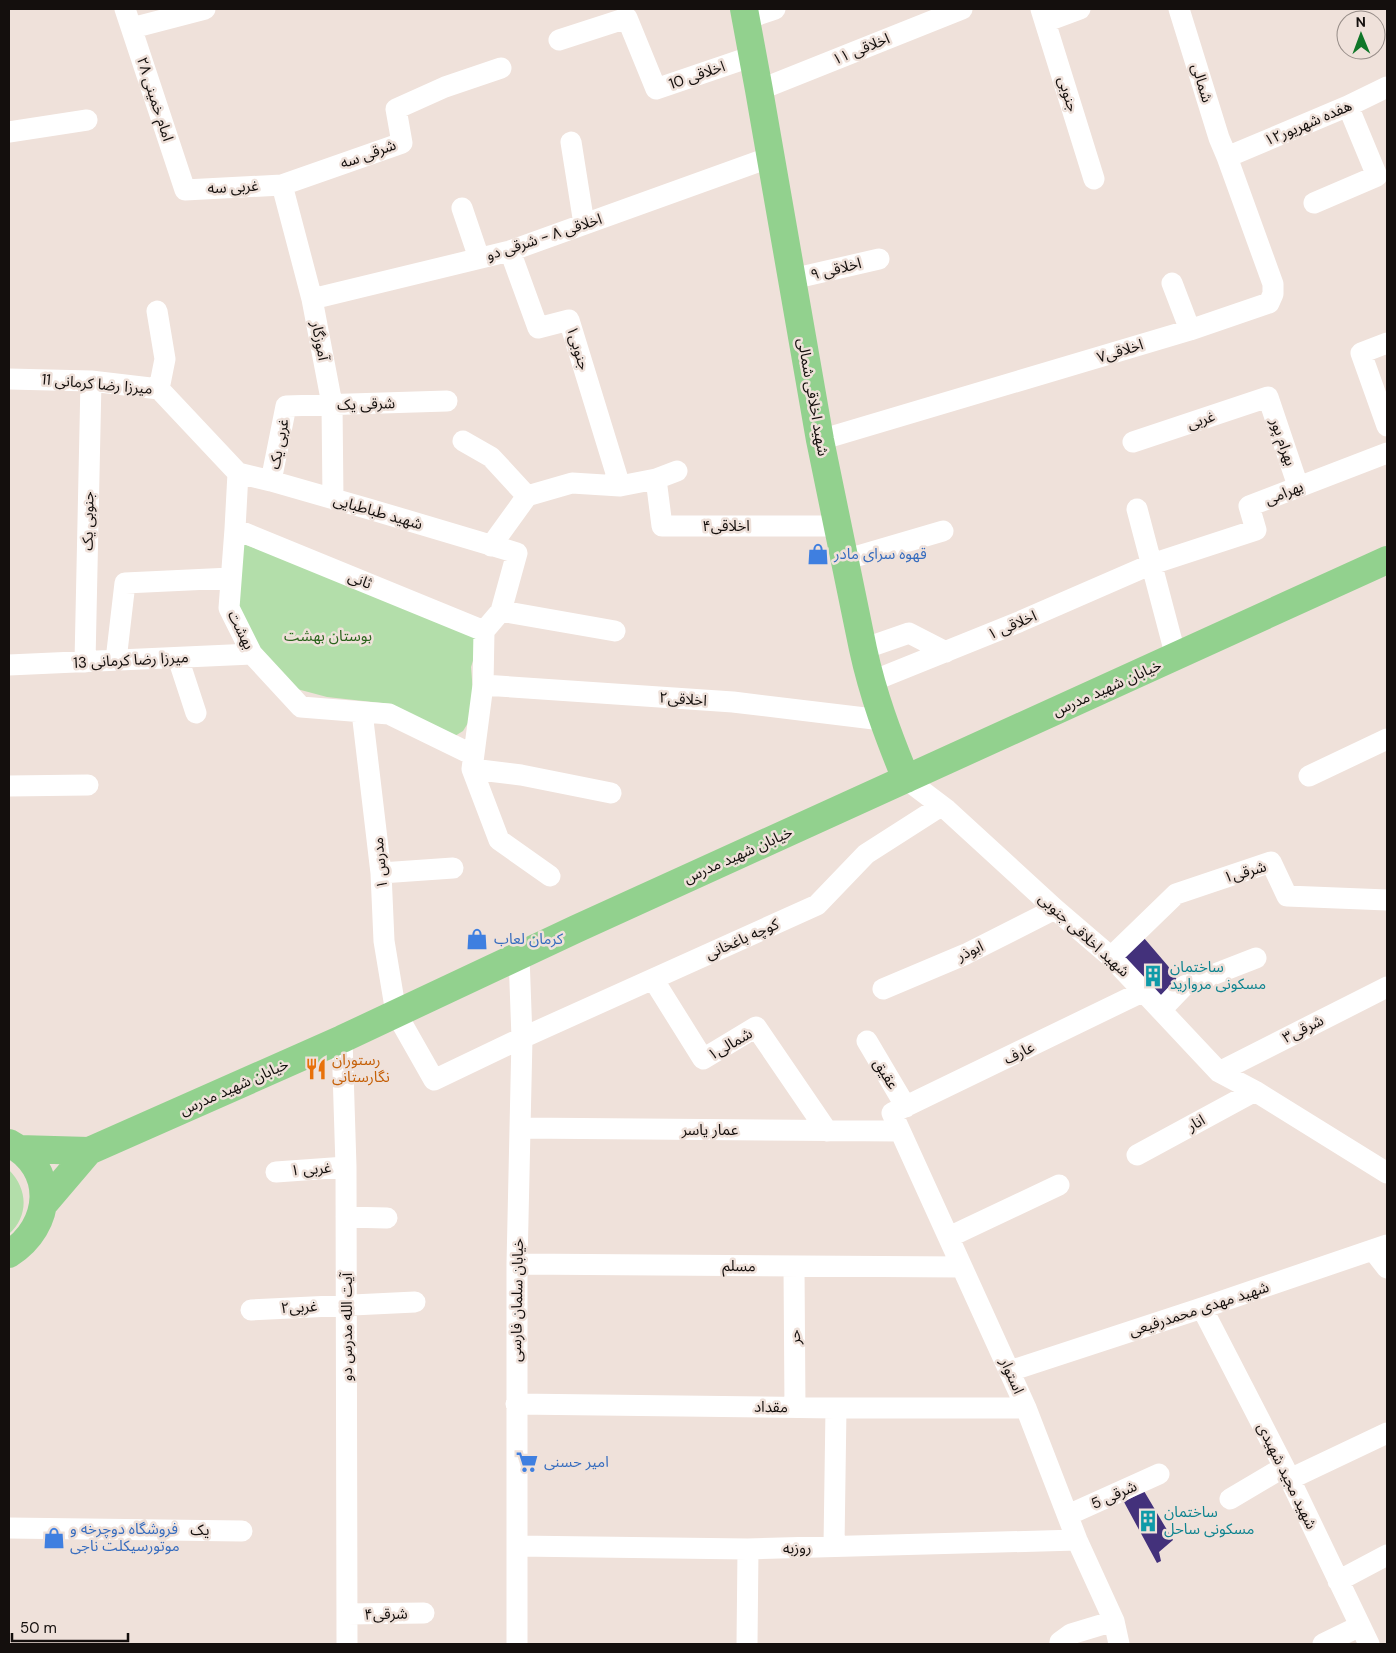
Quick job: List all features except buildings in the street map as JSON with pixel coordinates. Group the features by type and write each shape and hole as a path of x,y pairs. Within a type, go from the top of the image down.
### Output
{"main road":[{"name":"شهید اخلاقی شمالی","path":"745,14 760,90 820,440 844,560 870,682 882,720 906,779"},
{"name":"خیابان شهید مدرس","path":"43,1205 89,1151 342,1039 576,928 1386,564"},
{"name":"خیابان شهید مدرس","path":"14,1146 89,1151"},
{"path":"9,1254 28,1239 36,1229 43,1205 43,1192 38,1174 28,1157 14,1146"}],"street":[{"path":"128,18 205,9"},
{"path":"745,14 774,9"},
{"name":"اخلاقی ۱۱","path":"760,90 932,14 962,9"},
{"path":"1043,15 1080,9"},
{"name":"شمالی","path":"1179,9 1219,138 1228,157"},
{"name":"جنوبی","path":"1043,15 1094,179"},
{"name":"امام خمینی ۲۸","path":"128,18 185,190"},
{"name":"اخلاقی 10","path":"558,40 627,18 656,88 753,56"},
{"name":"شرقی سه","path":"282,185 402,143 396,109 445,87 501,68"},
{"name":"هفده شهریور۱۲","path":"1228,157 1387,88"},
{"path":"1314,203 1377,176 1348,106"},
{"path":"9,132 87,120"},
{"path":"570,142 584,224"},
{"name":"اخلاقی۷","path":"820,440 1190,330 1269,303 1273,294 1273,284 1228,157"},
{"name":"اخلاقی ۸ - شرقی دو","path":"312,299 510,251 771,158"},
{"name":"غربی سه","path":"185,190 282,185"},
{"name":"آموزگار","path":"282,185 312,299 332,404 333,499"},
{"path":"462,208 479,258"},
{"name":"جنوبی۱","path":"510,251 538,328 569,320 620,486"},
{"name":"اخلاقی ۹","path":"792,279 879,259"},
{"path":"1172,283 1190,330"},
{"path":"157,311 165,359 159,389"},
{"path":"1387,343 1361,353 1387,426"},
{"name":"میرزا رضا کرمانی 11","path":"9,379 91,381 159,389 238,473"},
{"name":"جنوبی یک","path":"85,662 91,381"},
{"name":"غربی","path":"1133,442 1268,397"},
{"name":"بهرام پور","path":"1268,397 1298,486"},
{"name":"شرقی یک","path":"286,406 447,401"},
{"name":"غربی یک","path":"271,481 286,406"},
{"path":"463,441 491,457 527,496"},
{"name":"بهرامی","path":"1152,564 1256,530 1249,506 1387,453"},
{"path":"491,546 527,496 572,483 620,486 656,480 677,471"},
{"name":"شهید طباطبایی","path":"238,473 517,553 501,611"},
{"name":"بهشت","path":"238,473 228,608 252,654 300,707 389,714 472,762"},
{"name":"اخلاقی۴","path":"656,480 662,526 838,526"},
{"path":"1137,509 1176,657"},
{"name":"ثانی","path":"235,530 484,631"},
{"path":"844,560 943,531"},
{"name":"اخلاقی ۱","path":"870,682 1019,622 1152,564"},
{"path":"116,660 125,583 231,578"},
{"path":"550,876 499,840 472,762 482,685 484,631 501,611 615,630"},
{"path":"863,649 908,633 946,652"},
{"name":"میرزا رضا کرمانی 13","path":"9,665 252,654"},
{"path":"178,658 196,713"},
{"name":"اخلاقی۲","path":"482,685 733,702 882,720"},
{"name":"مدرس ۱","path":"362,712 382,873 384,941 396,1013"},
{"path":"1308,776 1387,739"},
{"path":"472,762 611,793"},
{"name":"شهید اخلاقی جنوبی","path":"906,779 941,806 1111,957 1219,1072 1255,1091 1387,1173"},
{"path":"9,786 88,785"},
{"name":"کوچه باغخانی","path":"396,1013 434,1080 522,1038 817,905 866,854 941,806"},
{"name":"شرقی۱","path":"1111,957 1176,894 1271,862 1287,896 1387,900"},
{"path":"382,873 453,868"},
{"name":"ابوذر","path":"883,989 966,954 1055,909"},
{"name":"خیابان سلمان فارسی","path":"517,1644 517,1264 522,1038 519,956"},
{"path":"1161,1010 1184,986 1256,958"},
{"name":"شمالی۱","path":"652,979 703,1059 756,1027 827,1131"},
{"name":"شرقی۳","path":"1219,1072 1387,987"},
{"name":"عارف","path":"899,1117 1144,991"},
{"name":"آیت الله مدرس دو","path":"342,1039 346,1167 348,1644"},
{"name":"عقیق","path":"867,1041 899,1117"},
{"name":"انار","path":"1137,1155 1255,1091"},
{"name":"عمار یاسر","path":"520,1128 827,1131 899,1117"},
{"name":"استوار","path":"899,1117 961,1267 1026,1408 1077,1540 1114,1621 1119,1644"},
{"name":"غربی ۱","path":"276,1172 346,1167"},
{"path":"949,1237 1059,1185"},
{"path":"346,1217 387,1218"},
{"path":"1380,1247 1387,1268"},
{"name":"شهید مهدی محمدرفیعی","path":"1010,1371 1380,1247"},
{"name":"مسلم","path":"517,1264 961,1267"},
{"name":"حر","path":"794,1267 795,1407"},
{"name":"غربی۲","path":"251,1310 415,1302"},
{"name":"شهید مجید شهیدی","path":"1202,1308 1287,1473 1364,1635"},
{"name":"مقداد","path":"516,1404 1026,1408"},
{"path":"834,1546 836,1408"},
{"path":"1230,1499 1287,1473 1387,1433"},
{"name":"شرقی 5","path":"1068,1516 1159,1474"},
{"name":"یک","path":"9,1528 242,1531"},
{"name":"روزبه","path":"516,1546 748,1549 1077,1540"},
{"path":"747,1644 748,1549"},
{"path":"1338,1581 1387,1555"},
{"name":"شرقی۴","path":"347,1614 424,1613"},
{"path":"1060,1644 1071,1634 1114,1621"},
{"path":"1323,1644 1364,1635"}],"green space":[{"name":"بوستان بهشت","path":"240,543 323,571 481,636 471,667 473,692 468,723 463,731 455,736 391,704 327,697 297,689 263,656 237,612"},
{"path":"9,1170 20,1185 24,1202 20,1219 16,1227 9,1234"}],"place":[{"name":"قهوه سرای مادر","path":"818,554"},
{"name":"کرمان لعاب","path":"477,939"},
{"name":"ساختمان مسکونی مروارید","path":"1153,976"},
{"name":"رستوران نگارستانی","path":"316,1069"},
{"name":"امیر حسنی","path":"527,1462"},
{"name":"ساختمان مسکونی ساحل","path":"1148,1521"},
{"name":"فروشگاه دوچرخه و موتورسیکلت ناجی","path":"54,1538"}]}
